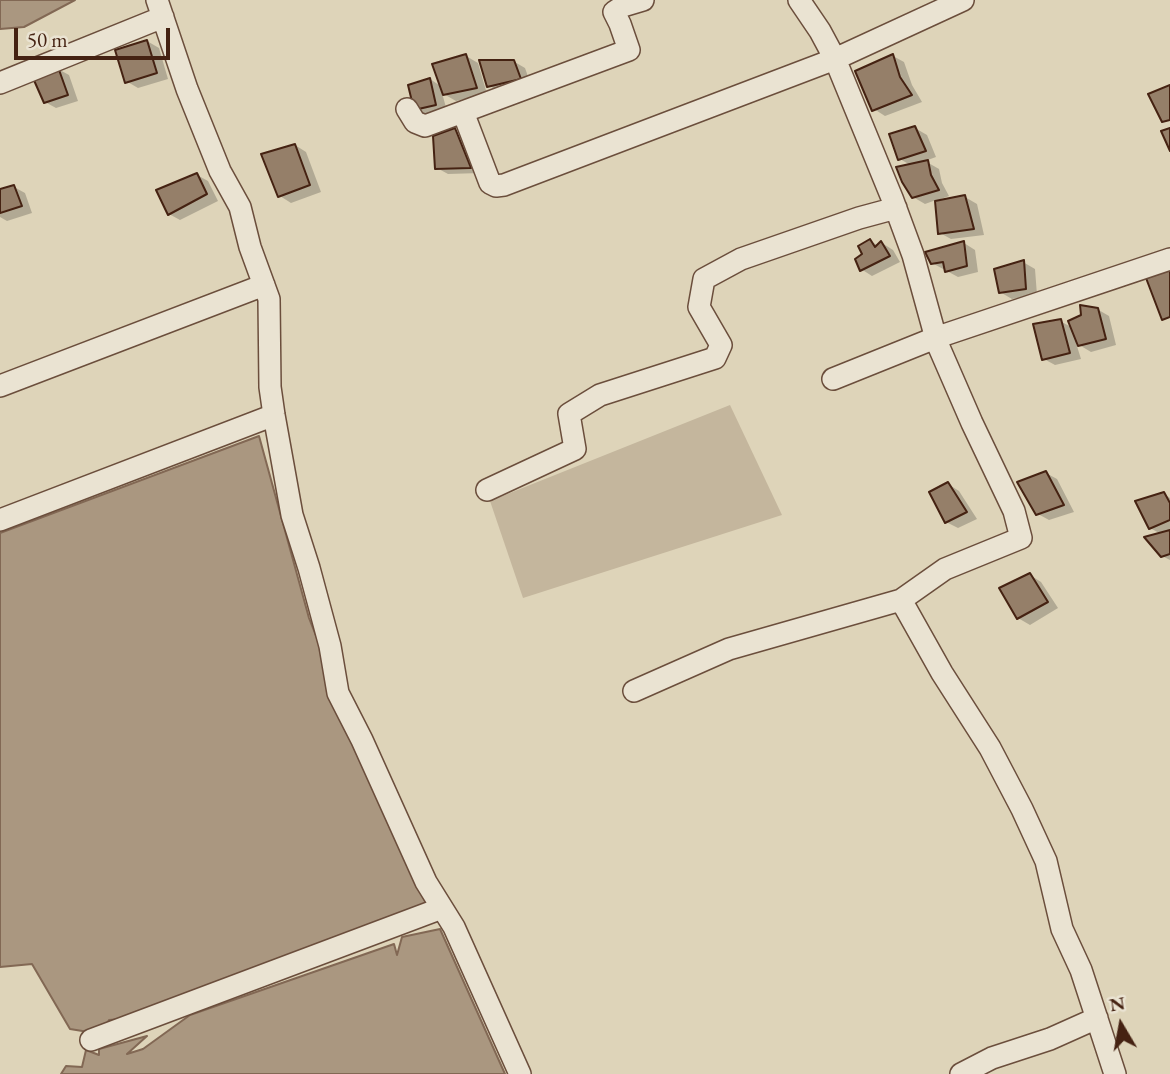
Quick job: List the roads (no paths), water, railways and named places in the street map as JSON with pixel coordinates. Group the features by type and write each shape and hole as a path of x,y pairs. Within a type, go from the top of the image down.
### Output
{"street":[{"path":"407,109 415,122 425,127 629,50 614,12 623,6 643,0"},
{"path":"634,691 729,649 901,600 945,569 1021,538 1014,511 935,338 914,255 835,60 799,0"},
{"path":"463,113 490,183 496,186 835,60 963,0"},
{"path":"0,83 160,8 178,65 220,171 240,206 250,247 269,299 270,387 274,415 292,515 330,646 338,693 426,882 454,927 520,1074"},
{"path":"487,490 575,449 569,414 600,396 715,358 721,345 699,307 704,279 741,260 859,218 896,208"},
{"path":"833,380 935,338 1170,258"},
{"path":"0,386 264,285"},
{"path":"0,520 274,415"},
{"path":"901,600 942,673 990,748 1046,861 1062,929 1081,970 1115,1074"},
{"path":"92,1040 442,908"},
{"path":"961,1074 992,1058 1050,1039 1097,1018"}]}
